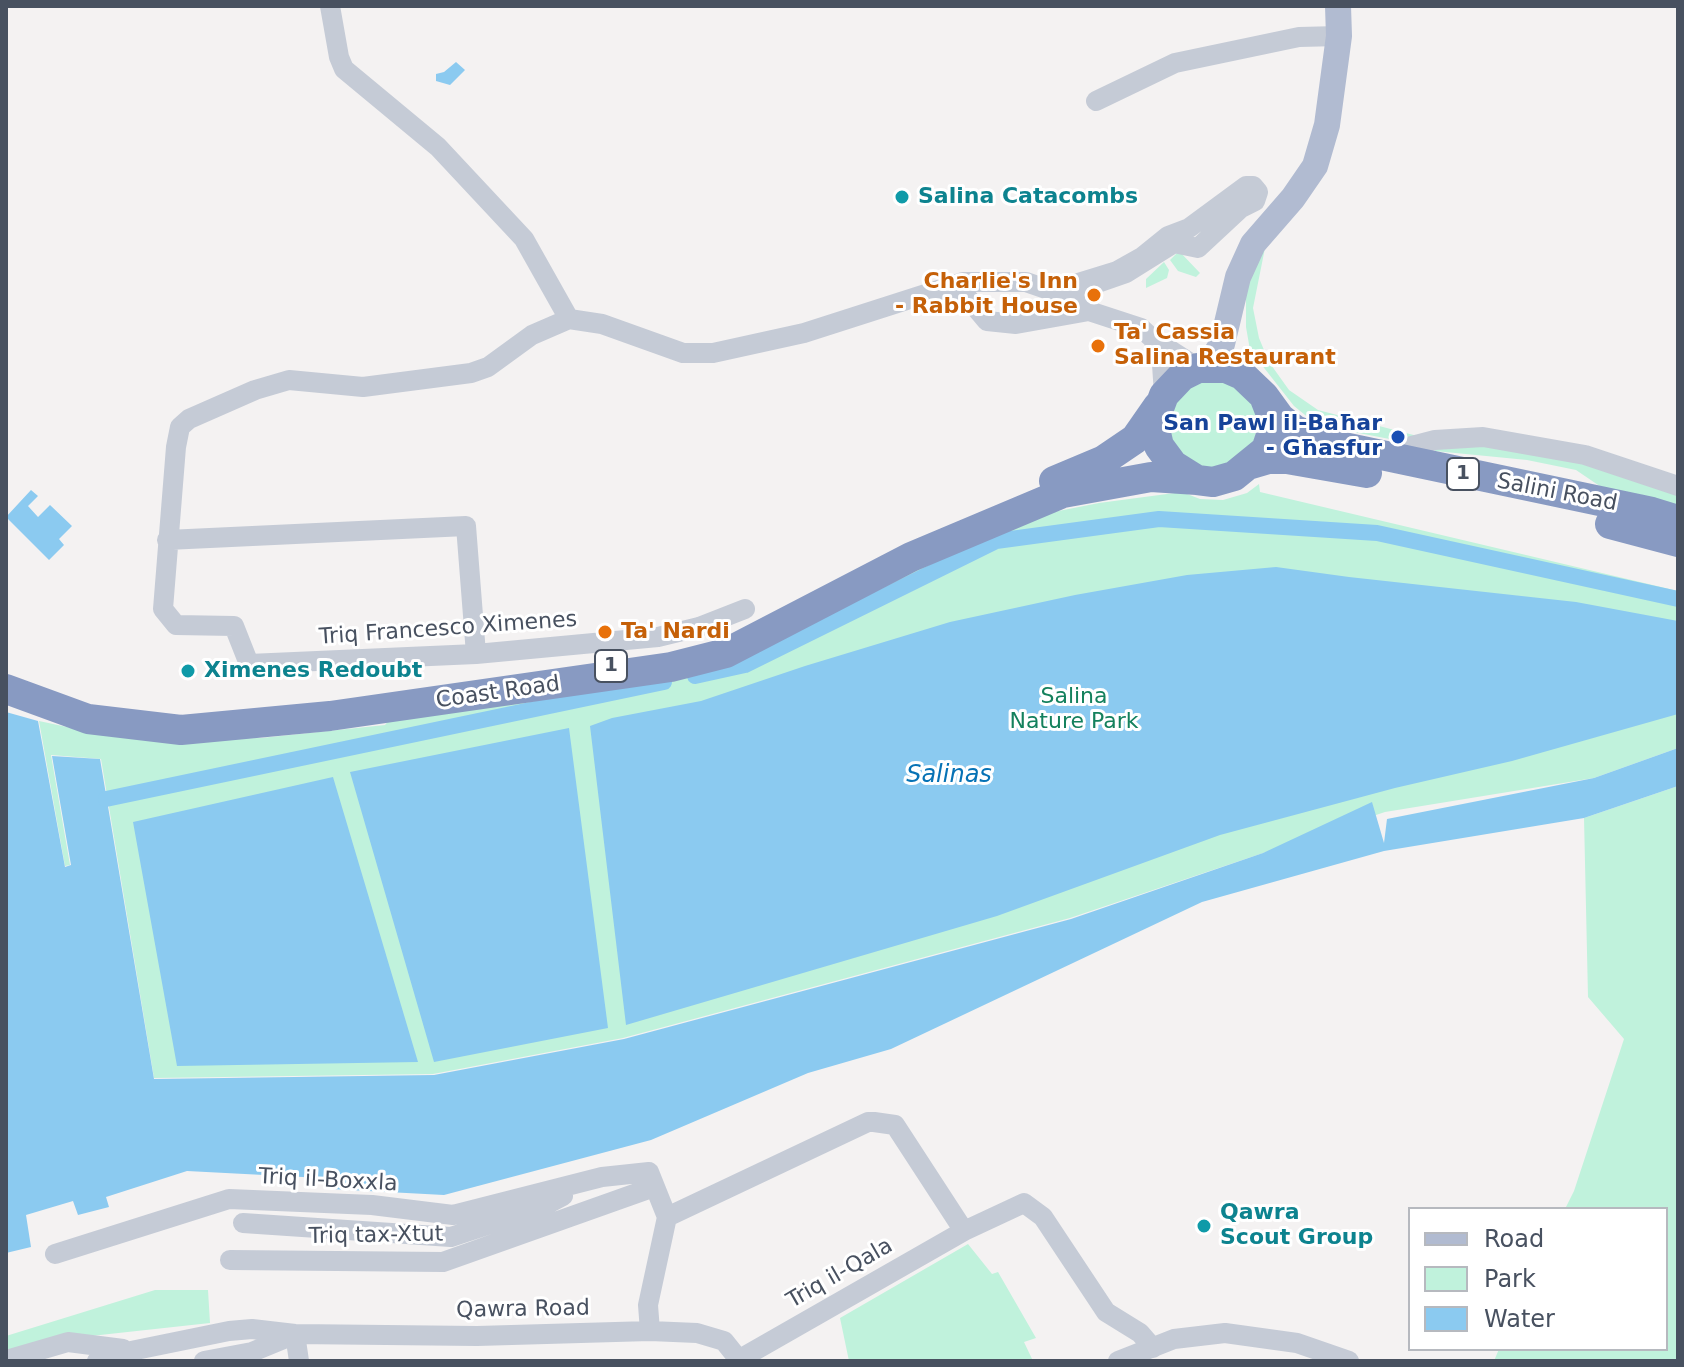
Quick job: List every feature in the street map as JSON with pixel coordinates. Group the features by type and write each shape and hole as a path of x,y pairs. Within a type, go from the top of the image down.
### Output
{"highway":[{"name":"1","path":"1161,400 1182,376 1202,368 1226,368 1242,375 1260,391"},
{"name":"Salini Road","path":"1260,391 1280,418 1295,430 1323,442 1678,520"},
{"path":"1251,464 1266,450 1272,432 1271,414 1260,391"},
{"path":"1161,400 1156,433 1159,446 1165,458 1197,480"},
{"name":"Coast Road","path":"6,677 83,705 180,720 278,714 650,660 707,646 814,588 943,526 1104,460 1135,439 1161,400"},
{"name":"Salini Road","path":"1251,464 1268,459 1304,460 1645,532 1678,542"},
{"name":"1","path":"1197,480 1213,482 1234,476 1251,464"},
{"name":"Coast Road","path":"6,689 88,719 181,730 330,716 671,667 726,653 911,557 1063,493 1151,477 1197,480"}],"main road":[{"path":"1202,368 1222,344 1238,277 1253,244 1293,198 1315,166 1327,125 1339,36 1338,6"},
{"path":"1229,313 1234,345 1260,391"}],"street":[{"path":"330,6 344,69 438,147 524,239 569,319"},
{"path":"1096,101 1175,63 1299,37 1339,36"},
{"path":"1246,186 1253,186 1258,192 1255,201 1241,208 1198,248 1174,243 1126,273 1060,295 1142,257 1168,236 1189,228 1246,186"},
{"path":"476,654 466,526 167,540 180,427 189,419 255,390 289,380 363,387 471,373 488,367 532,335 569,319 602,324 683,353 713,353 804,333 963,282 1026,282 1060,295 1089,311 1141,328 1153,339 1202,368"},
{"path":"936,293 966,296 987,321 1016,324 1089,311"},
{"path":"1153,339 1162,364 1161,400"},
{"path":"1377,455 1435,440 1483,437 1585,455 1678,486"},
{"name":"Triq Francesco Ximenes","path":"167,540 163,609 176,625 234,626 249,664 476,654 658,637 699,627 745,609"},
{"path":"667,1217 868,1122 895,1125 964,1231"},
{"name":"Triq il-Boxxla","path":"55,1254 229,1199 372,1205 453,1215 602,1177 649,1172 654,1187"},
{"name":"Triq il-Boxxla","path":"243,1223 451,1237 544,1206 602,1177"},
{"path":"650,1331 648,1305 667,1217 654,1187"},
{"name":"Triq tax-Xtut","path":"230,1260 443,1262 654,1187"},
{"name":"Triq il-Qala","path":"740,1360 964,1231 1024,1203 1043,1217 1106,1312 1140,1333 1153,1348"},
{"name":"Qawra Road","path":"97,1361 131,1351 252,1329 295,1334 477,1336 650,1331 697,1333 724,1341 740,1360"},
{"path":"1118,1361 1174,1339 1225,1333 1297,1352 1349,1361"},
{"path":"295,1334 299,1361"},
{"name":"Qawra Road","path":"204,1361 252,1352 295,1334"},
{"path":"6,1360 68,1342 131,1351"}],"green space":[{"path":"1265,248 1253,308 1259,338 1269,362 1289,390 1318,410 1425,438 1405,442 1333,428 1310,419 1294,406 1250,350 1246,327 1246,292 1255,264"},
{"path":"1179,251 1200,273 1196,277 1178,271 1170,260"},
{"path":"1164,262 1169,270 1167,278 1146,288 1146,279"},
{"path":"1198,382 1228,382 1251,401 1256,414 1257,429 1253,443 1219,469 1191,464 1171,443 1169,413 1175,400"},
{"path":"1475,444 1573,458 1678,494 1678,506 1604,489 1576,470 1527,460 1435,451 1435,448"},
{"name":"Salina Nature Park","path":"1259,484 1260,492 1678,591 1678,748 1594,778 1385,812 1070,918 623,1038 433,1074 154,1078 101,759 51,755 70,865 65,866 39,721 100,734 173,739 261,738 385,725 390,719 657,673 1028,517 1099,503 1182,492 1200,499 1223,500 1247,493"},
{"path":"1678,786 1678,1361 1494,1361 1498,1351 1668,1351 1668,1207 1566,1207 1624,1039 1588,997 1584,818"},
{"path":"968,1244 992,1274 998,1272 1036,1338 1024,1342 1033,1361 849,1361 840,1318"},
{"path":"155,1290 208,1290 210,1323 91,1336 6,1353 6,1336"}],"water":[{"path":"456,62 465,70 450,85 436,81 436,74 444,72"},
{"path":"31,490 38,496 28,506 38,517 50,505 72,526 59,539 64,545 49,560 6,517"},
{"name":"Salinas","path":"1276,567 1576,602 1678,621 1678,714 1512,761 1395,788 1220,835 997,916 626,1025 590,726 612,718 701,701 950,622 1187,575"},
{"path":"6,712 38,721 65,867 71,865 52,756 100,759 154,1079 434,1075 624,1039 1071,919 1263,853 1372,802 1384,843 1387,819 1594,778 1678,748 1678,786 1584,818 1384,851 1202,902 891,1049 808,1073 651,1140 444,1195 331,1189 331,1183 340,1182 341,1179 187,1171 106,1197 109,1207 78,1215 73,1201 26,1215 31,1247 6,1253"},
{"path":"569,728 608,1028 434,1062 350,772"},
{"path":"333,777 418,1062 177,1066 133,822"}],"waterway":[{"path":"695,676 745,665 996,541 1159,519 1377,533 1678,599"},
{"path":"106,799 664,682"}],"place":[{"name":"Salina Catacombs","path":"902,197"},
{"name":"Charlie's Inn - Rabbit House","path":"1094,295"},
{"name":"Ta' Cassia Salina Restaurant","path":"1098,346"},
{"name":"San Pawl il-Baħar - Għasfur","path":"1398,437"},
{"name":"Ta' Nardi","path":"605,632"},
{"name":"Ximenes Redoubt","path":"188,671"},
{"name":"Qawra Scout Group","path":"1204,1226"}]}
